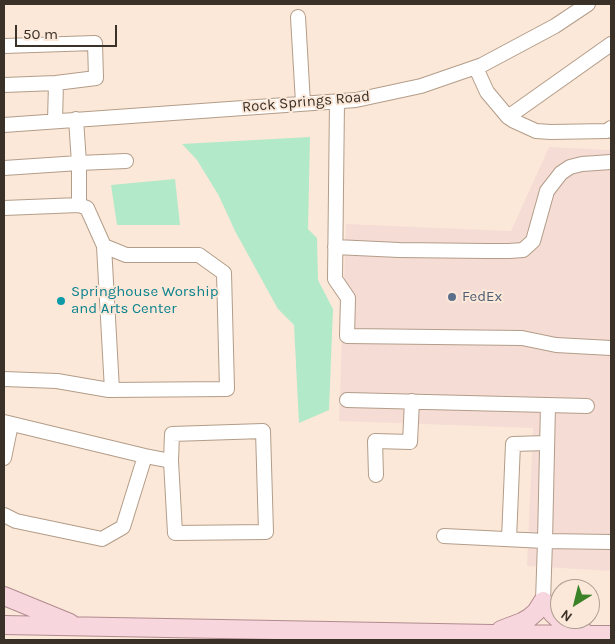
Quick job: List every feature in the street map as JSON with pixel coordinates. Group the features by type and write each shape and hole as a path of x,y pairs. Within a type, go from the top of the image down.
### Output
{"main road":[{"path":"4,596 80,626"},
{"path":"492,634 522,622 536,612 543,601 562,622 593,634"},
{"path":"4,625 492,634 611,634"}],"street":[{"name":"Rock Springs Road","path":"4,125 356,100 420,86 476,68 555,26 588,4"},
{"path":"298,17 303,103"},
{"path":"4,46 95,43 96,78 56,83 4,85"},
{"path":"508,116 611,44"},
{"path":"476,68 488,92 504,114 514,122 536,131 551,132 607,131 611,128"},
{"path":"55,121 56,83"},
{"path":"337,101 334,279 348,298 347,336 522,338 556,344 611,348"},
{"path":"76,119 79,204"},
{"path":"4,168 126,161"},
{"path":"335,247 509,252 523,250 533,241 547,191 561,173 570,167 582,164 611,162"},
{"path":"4,208 79,204 87,208 104,246 112,390"},
{"path":"4,379 57,381 112,390 227,389 224,273 199,255 126,255 104,246"},
{"path":"347,400 587,406"},
{"path":"376,475 375,441 410,442 412,401"},
{"path":"543,601 548,405"},
{"path":"4,458 8,423 171,461"},
{"path":"263,431 266,532 175,533 171,461 172,434 263,431"},
{"path":"509,539 513,444 547,443"},
{"path":"4,515 16,521 102,539 124,527 145,456"},
{"path":"444,536 611,542"}],"shaded area":[{"path":"549,147 611,150 611,571 527,566 533,428 339,421 346,224 511,231"}],"green space":[{"path":"310,137 308,229 317,238 318,280 333,309 329,410 299,423 294,325 278,309 235,231 219,196 197,160 182,144"},
{"path":"175,179 180,225 117,225 111,185"}],"place":[{"name":"FedEx","path":"452,297"},
{"name":"Springhouse Worship and Arts Center","path":"61,301"}]}
